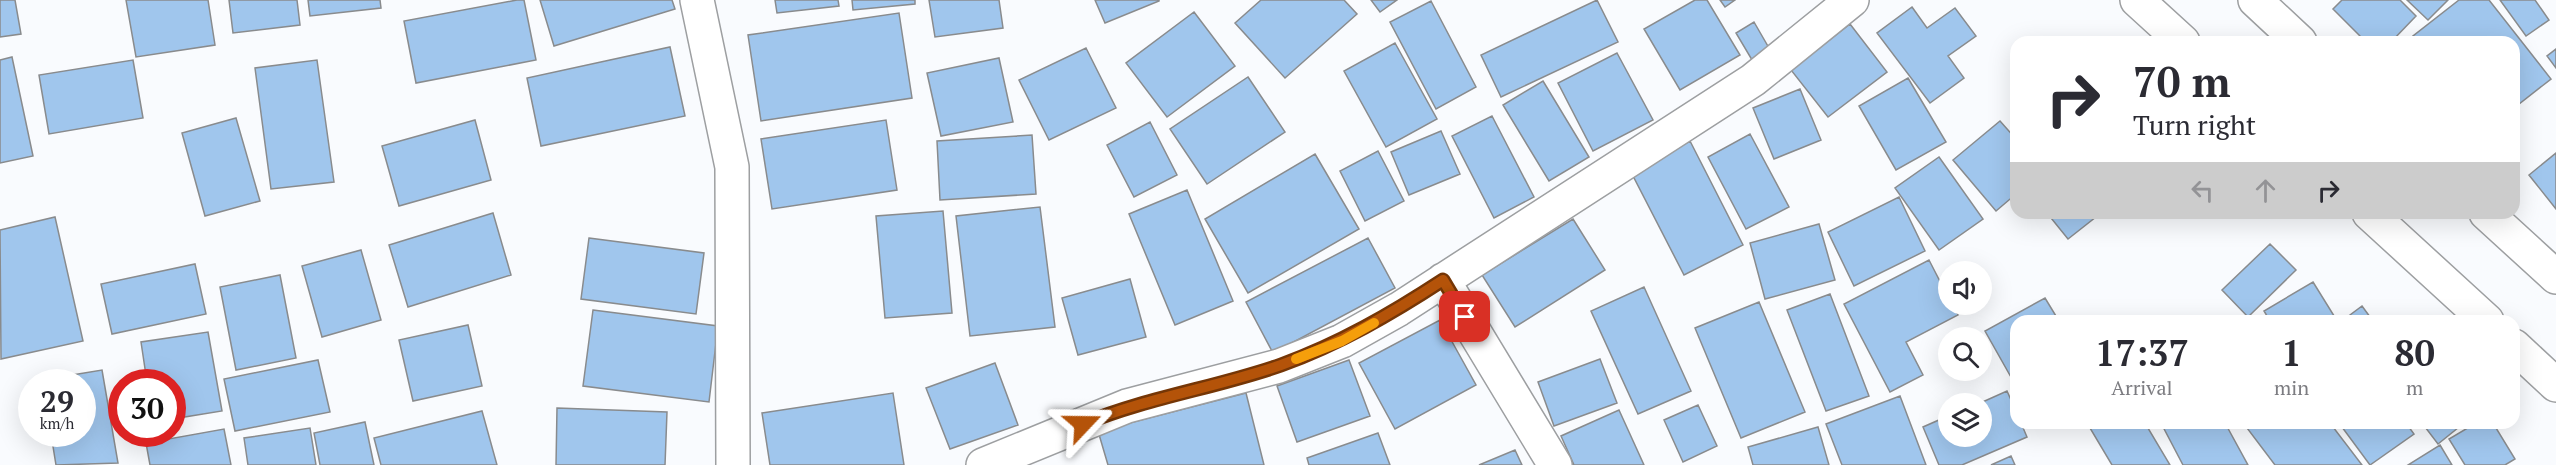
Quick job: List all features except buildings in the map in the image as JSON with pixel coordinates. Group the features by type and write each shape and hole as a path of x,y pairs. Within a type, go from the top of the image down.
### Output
{"main road":[{"path":"698,0 732,167 733,465"},
{"path":"983,465 1126,406 1279,366 1342,341 1443,280 1753,80 1852,0"},
{"path":"2137,0 2176,36"},
{"path":"2255,0 2294,36"},
{"path":"2376,219 2480,315"},
{"path":"2493,219 2556,277"},
{"path":"1443,280 1555,465"},
{"path":"2520,352 2556,385"}],"slow traffic":[{"path":"1296,359 1342,341 1374,323"}],"route":[{"path":"1083,424 1126,406 1279,366 1342,341 1399,309 1443,280 1465,317"}]}
